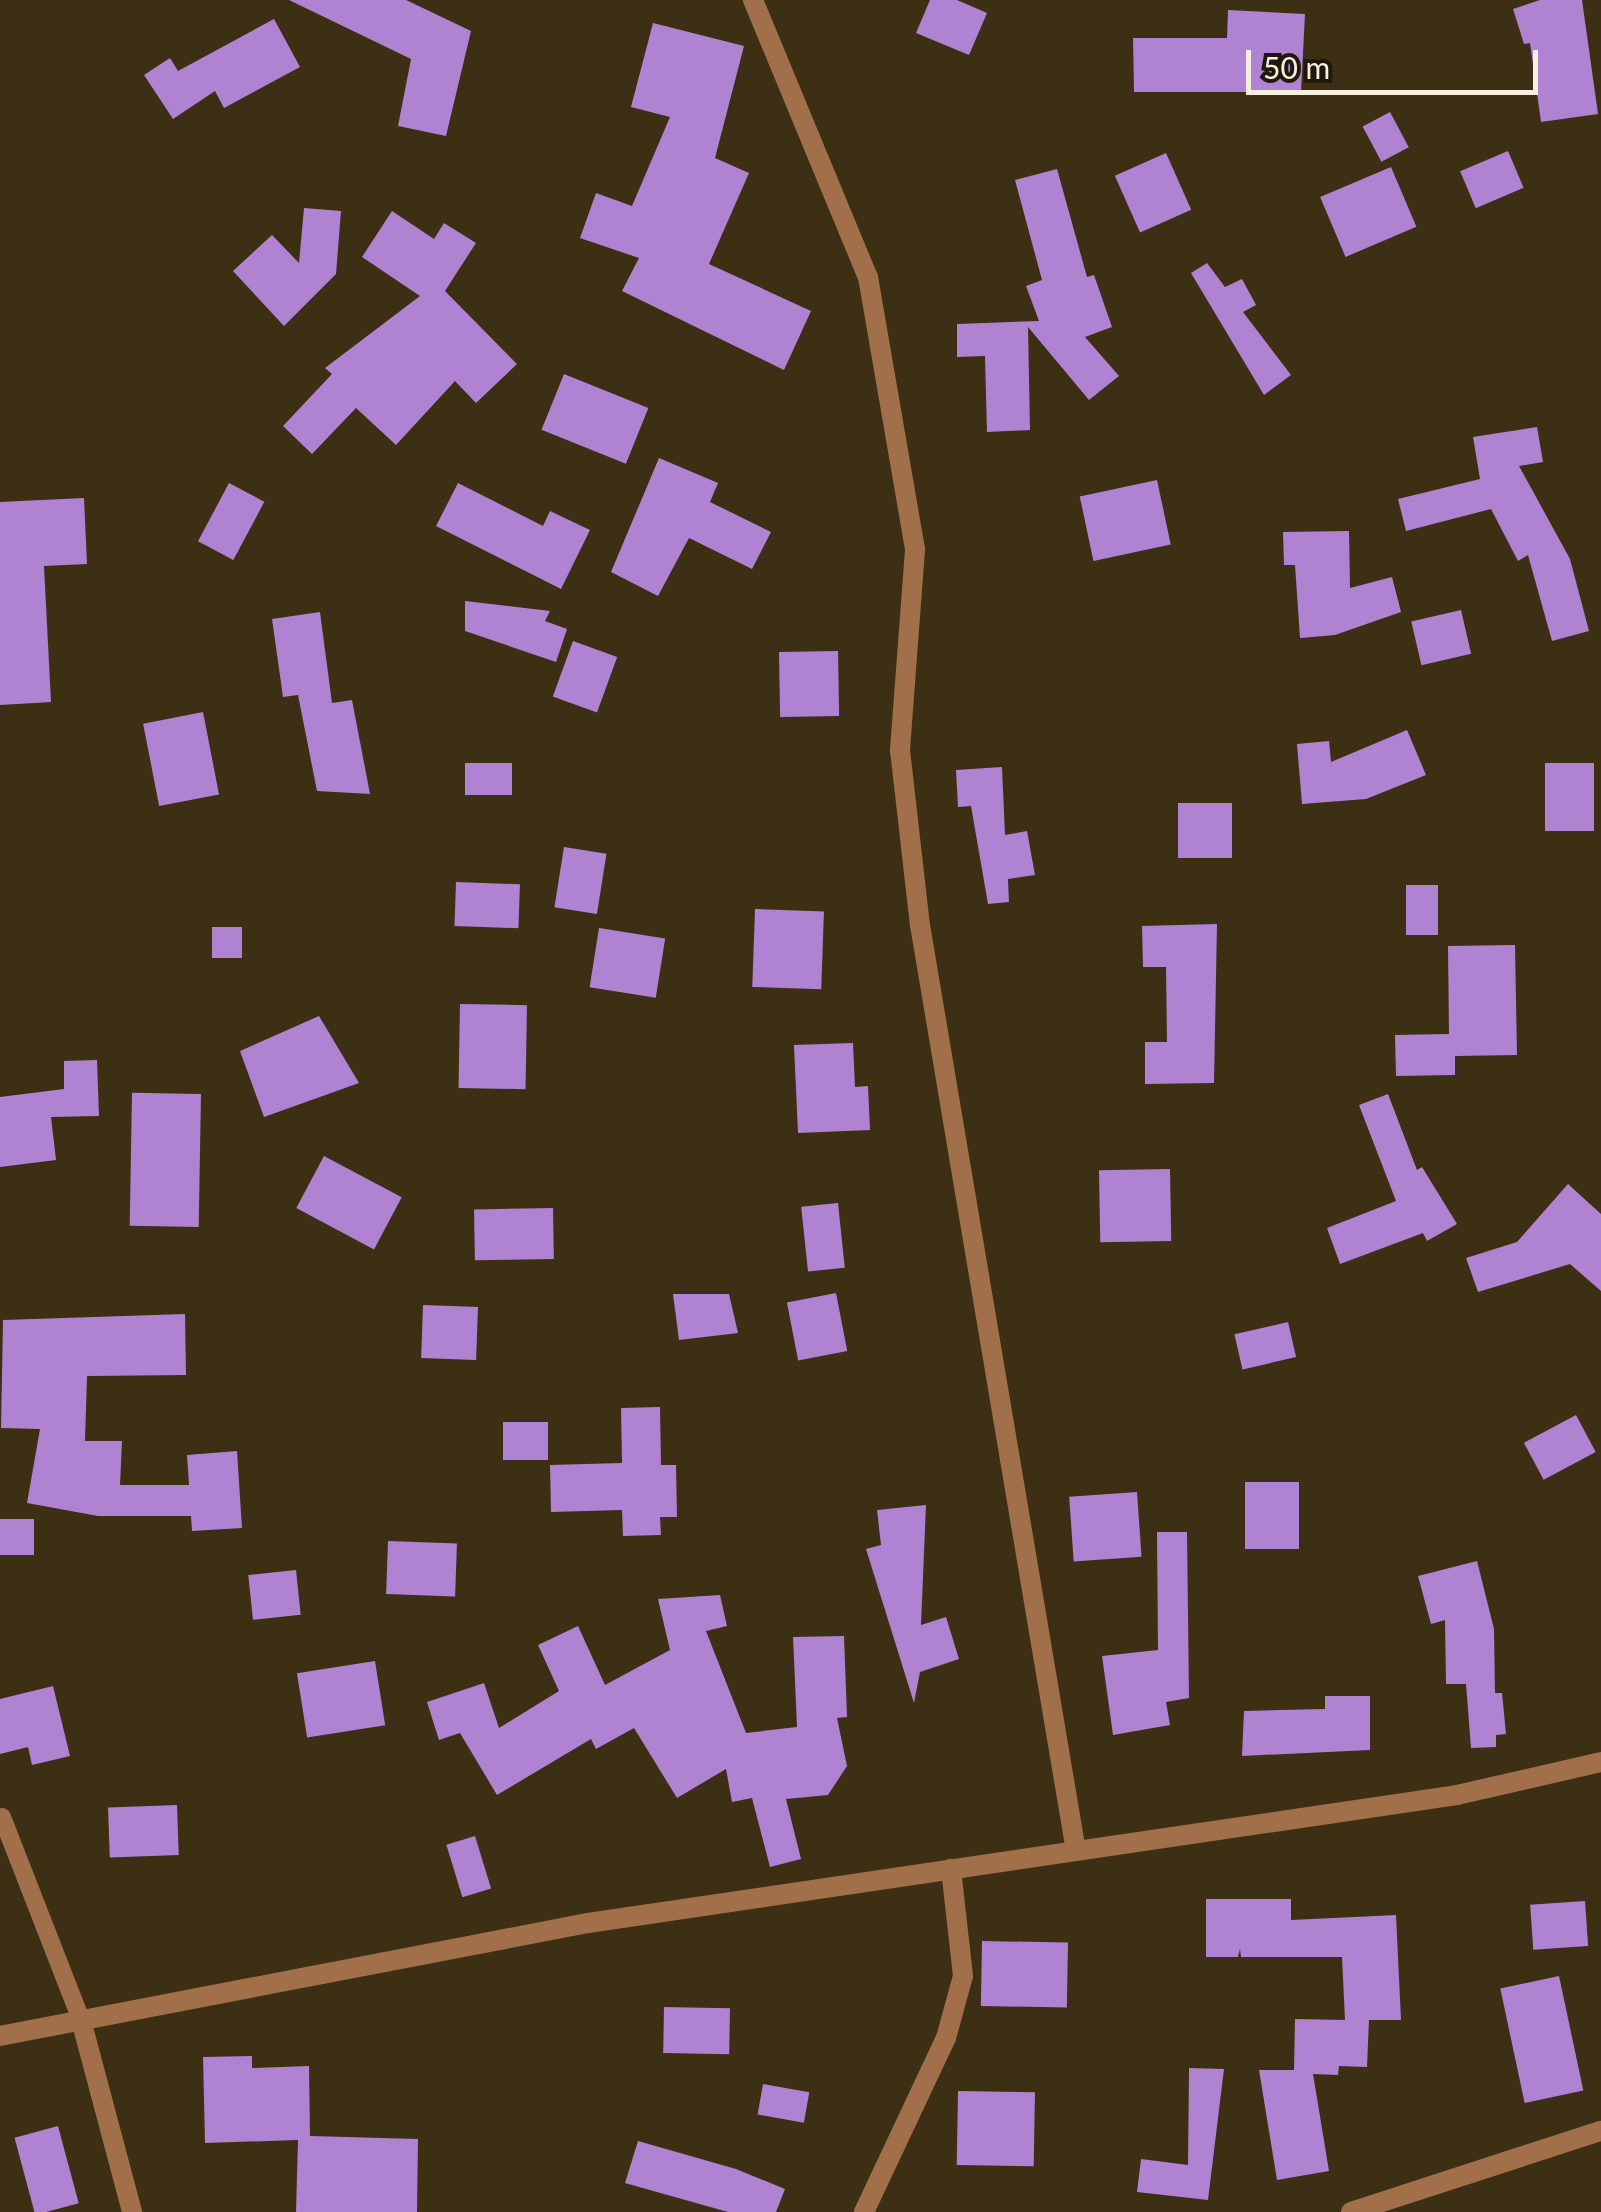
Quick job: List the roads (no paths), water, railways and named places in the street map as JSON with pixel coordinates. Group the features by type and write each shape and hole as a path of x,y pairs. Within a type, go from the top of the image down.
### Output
{"street":[{"path":"753,0 868,277 914,550 900,750 920,925 1076,1850"},
{"path":"0,2036 588,1923 1457,1795 1601,1762"},
{"path":"864,2212 946,2038 963,1976 951,1869"},
{"path":"81,2020 132,2212"},
{"path":"1351,2212 1601,2131"}],"lane":[{"path":"2,1817 81,2020"}]}
